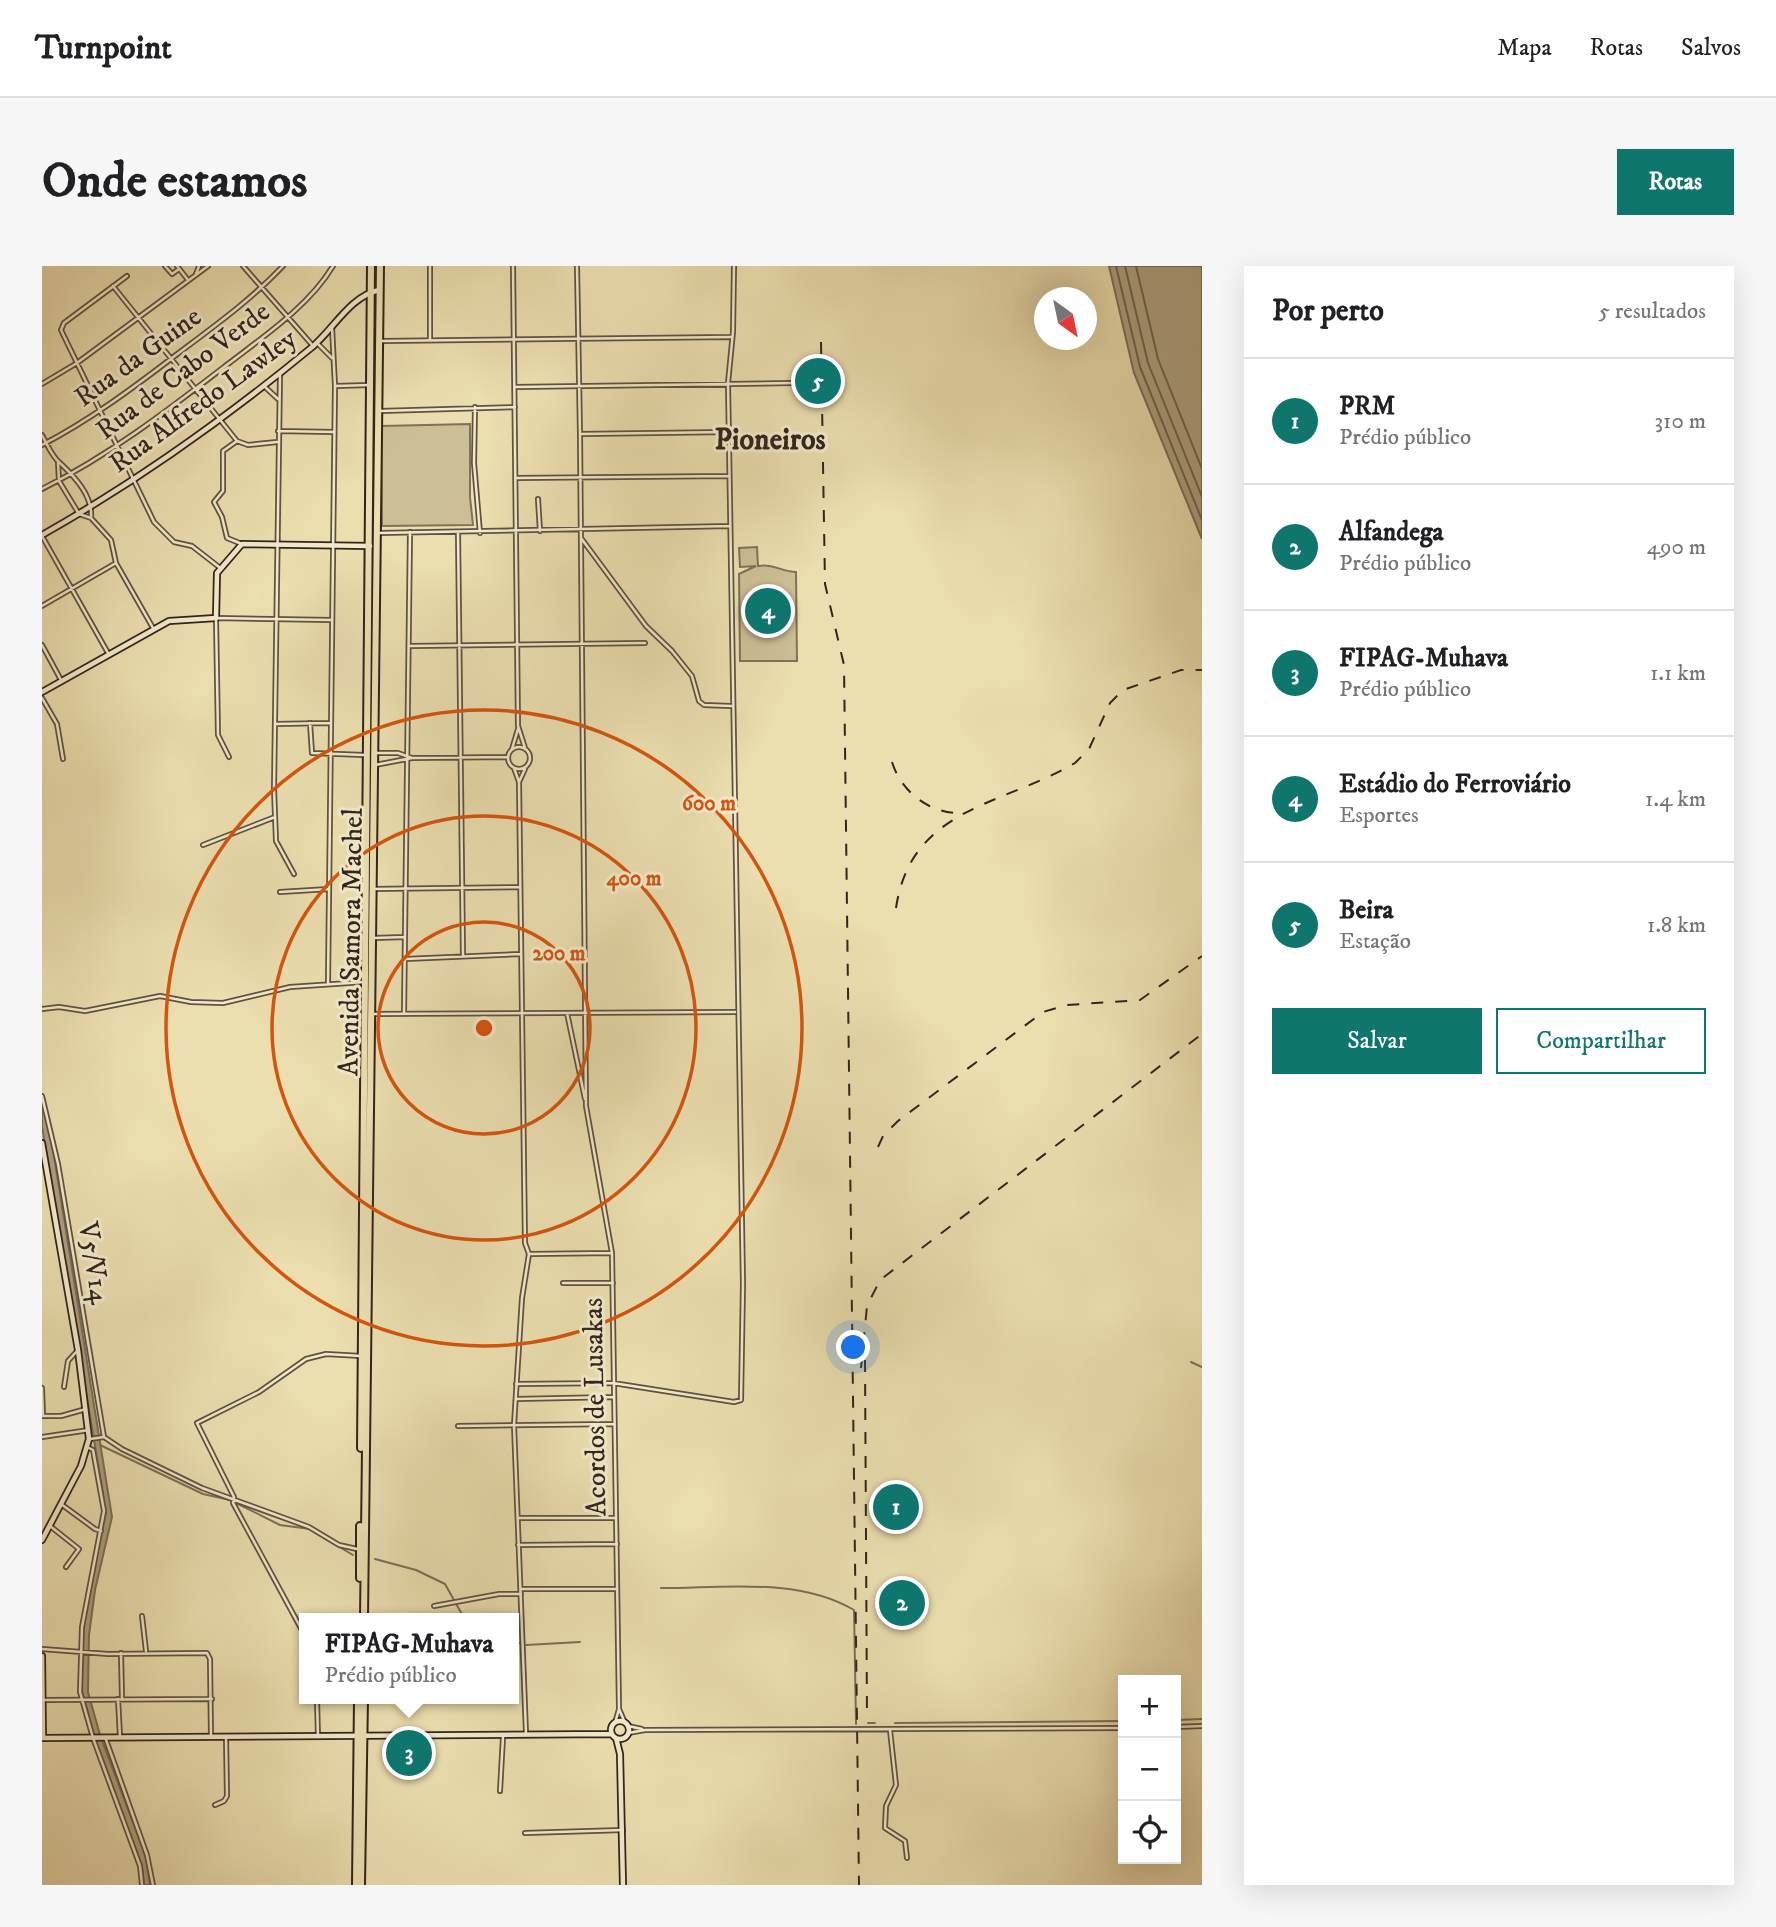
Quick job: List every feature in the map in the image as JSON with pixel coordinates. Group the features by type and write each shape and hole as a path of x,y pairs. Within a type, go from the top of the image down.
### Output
{"highway":[{"name":"Avenida Samora Machel","path":"362,1613 371,754 370,546 375,323 375,290 371,266"},
{"name":"Avenida Samora Machel","path":"375,290 380,266"},
{"name":"Avenida Samora Machel","path":"374,402 370,385 378,341 375,323"},
{"name":"Avenida Samora Machel","path":"372,512 376,533 372,575"},
{"name":"Avenida Samora Machel","path":"362,1613 360,1549 371,1014 368,982 372,939 374,765 371,754"},
{"path":"356,1885 361,1704"},
{"path":"360,1736 361,1885"}],"street":[{"path":"165,266 172,274 178,267 188,280"},
{"path":"196,274 199,266"},
{"path":"42,384 77,363 208,266"},
{"path":"243,266 287,317 333,359"},
{"name":"Rua da Guine","path":"42,445 101,411 262,288 283,266"},
{"name":"Rua de Cabo Verde","path":"42,489 118,447 194,390 287,317 333,266"},
{"path":"430,266 430,340"},
{"path":"513,266 519,726 525,748 531,757 519,782"},
{"path":"577,266 586,1106"},
{"path":"516,1384 613,1383 734,1402 741,1400 743,1292 736,1012 728,383 734,266"},
{"path":"127,276 62,326 134,481 160,528 174,542 192,546 219,567"},
{"path":"113,286 237,441 248,445 277,442"},
{"name":"Rua Alfredo Lawley","path":"42,536 134,481 219,420 318,346 358,299 375,290"},
{"path":"328,983 335,386 332,327"},
{"path":"378,341 731,337"},
{"path":"318,346 333,342"},
{"path":"280,373 275,619 275,817 276,841 294,874"},
{"path":"515,387 794,383"},
{"path":"335,386 370,385"},
{"path":"264,386 278,399"},
{"path":"374,416 475,407 515,407"},
{"path":"475,407 474,463 480,533"},
{"path":"278,431 334,432"},
{"path":"580,434 729,432"},
{"path":"42,435 58,462 73,473 92,506 91,518"},
{"path":"237,441 223,452 223,491 214,502 222,517 227,538 242,544 370,546"},
{"path":"58,462 60,481 79,514 91,518 111,540 116,563 153,628"},
{"path":"516,478 729,476"},
{"path":"538,499 540,531"},
{"path":"376,533 730,526"},
{"path":"404,1014 405,754 410,532"},
{"path":"458,532 457,645 463,956"},
{"path":"42,536 108,653"},
{"path":"581,538 646,626 672,651 692,676 699,701 704,705 732,706"},
{"path":"229,757 218,735 216,579 219,567 242,544"},
{"path":"42,606 116,563"},
{"path":"42,692 153,628 175,620 332,620"},
{"path":"409,646 645,643"},
{"path":"42,645 61,680"},
{"path":"42,698 57,724 63,759"},
{"path":"310,723 312,753 405,754 412,758"},
{"path":"275,724 330,723"},
{"path":"508,757 519,726"},
{"path":"512,749 525,748"},
{"path":"374,765 412,758 508,757"},
{"path":"508,757 519,782 525,1243 529,1254 522,1298 514,1425 526,1733"},
{"path":"514,768 525,768"},
{"path":"203,845 275,817"},
{"path":"372,889 520,887"},
{"path":"280,892 329,889"},
{"path":"372,939 405,937"},
{"path":"405,959 521,954"},
{"path":"42,1009 59,1007 85,1011 160,996 191,1002 223,1003 278,988 368,982"},
{"path":"371,1014 736,1012"},
{"path":"567,1013 586,1106"},
{"name":"V5/V14","path":"42,1096 58,1164 104,1437"},
{"name":"Acordos de Lusakas","path":"586,1106 612,1253 619,1709"},
{"path":"42,1143 89,1430 87,1447 42,1540"},
{"path":"529,1254 612,1253"},
{"path":"563,1283 612,1283"},
{"path":"64,1387 68,1361 78,1350"},
{"path":"299,1624 197,1423 259,1392 306,1359 326,1354 365,1356"},
{"path":"42,1388 42,1416 53,1417 86,1409"},
{"path":"516,1399 613,1397"},
{"path":"43,1410 53,1417"},
{"path":"458,1426 614,1424"},
{"path":"42,1437 89,1430"},
{"path":"89,1439 104,1437 202,1488 321,1532 339,1545 360,1549"},
{"path":"87,1447 93,1450 104,1511 89,1580 80,1650 82,1700 93,1738 128,1831 142,1885"},
{"path":"61,1504 95,1530 101,1531"},
{"path":"518,1518 616,1517"},
{"path":"50,1526 79,1549 66,1567"},
{"path":"518,1545 617,1544"},
{"path":"434,1606 499,1594 617,1589"},
{"path":"142,1616 146,1651"},
{"path":"42,1649 207,1653 210,1659 212,1699 211,1737"},
{"path":"120,1737 121,1653"},
{"path":"42,1657 43,1738 596,1732 614,1736 645,1730 1118,1728"},
{"path":"44,1700 212,1699"},
{"path":"317,1704 318,1737"},
{"path":"619,1709 614,1723 614,1736 620,1754 622,1885"},
{"path":"619,1709 626,1724 627,1735 620,1754"},
{"path":"596,1732 614,1723 645,1730"},
{"path":"1181,1727 1202,1726"},
{"path":"890,1729 896,1785 886,1806 885,1828 905,1841 907,1858"},
{"path":"500,1791 503,1733"},
{"path":"105,1737 147,1855 153,1885"},
{"path":"215,1805 224,1801 227,1796 226,1737"},
{"path":"525,1833 623,1830"}],"shaded area":[{"path":"470,424 470,497 473,525 382,526 381,426"},
{"path":"757,547 758,566 796,572 797,661 740,661 739,574 756,566 740,567 739,548"}],"water":[{"path":"1109,266 1202,266 1202,539 1134,373"},
{"path":"42,1101 49,1125 112,1517 95,1590 89,1635 88,1692 100,1735 146,1857 150,1885 144,1885 142,1866 96,1742 82,1692 81,1648 90,1580 106,1512 42,1127"}],"waterway":[{"path":"1191,1362 1202,1367"},
{"path":"100,1445 203,1494 230,1500 280,1525 310,1529"},
{"path":"324,1538 353,1555"},
{"path":"375,1559 416,1570 445,1584 461,1613"},
{"path":"661,1588 735,1586 785,1589 809,1593 854,1610 856,1724"},
{"path":"526,1645 580,1642"},
{"path":"1181,1720 1202,1719"},
{"path":"895,1723 1118,1721"},
{"path":"868,1723 875,1723"}],"railway":[{"path":"821,342 825,584 844,665 859,1885"},
{"path":"896,908 905,875 920,849 940,829 990,801 1075,763 1089,749 1110,703 1123,690 1181,670 1202,670"},
{"path":"892,762 902,783 919,800 940,810 963,813"},
{"path":"878,1147 883,1136 898,1121 1043,1012 1067,1005 1140,1000 1202,956"},
{"path":"861,1368 867,1306 880,1280 1202,1034"},
{"path":"865,1360 867,1717"}],"place":[{"name":"Beira","path":"818,381"},
{"name":"Estádio do Ferroviário","path":"768,611"},
{"name":"PRM","path":"896,1507"},
{"name":"Alfandega","path":"902,1603"},
{"name":"FIPAG-Muhava","path":"409,1753"}],"district":[{"name":"Pioneiros","path":"770,440"}]}
